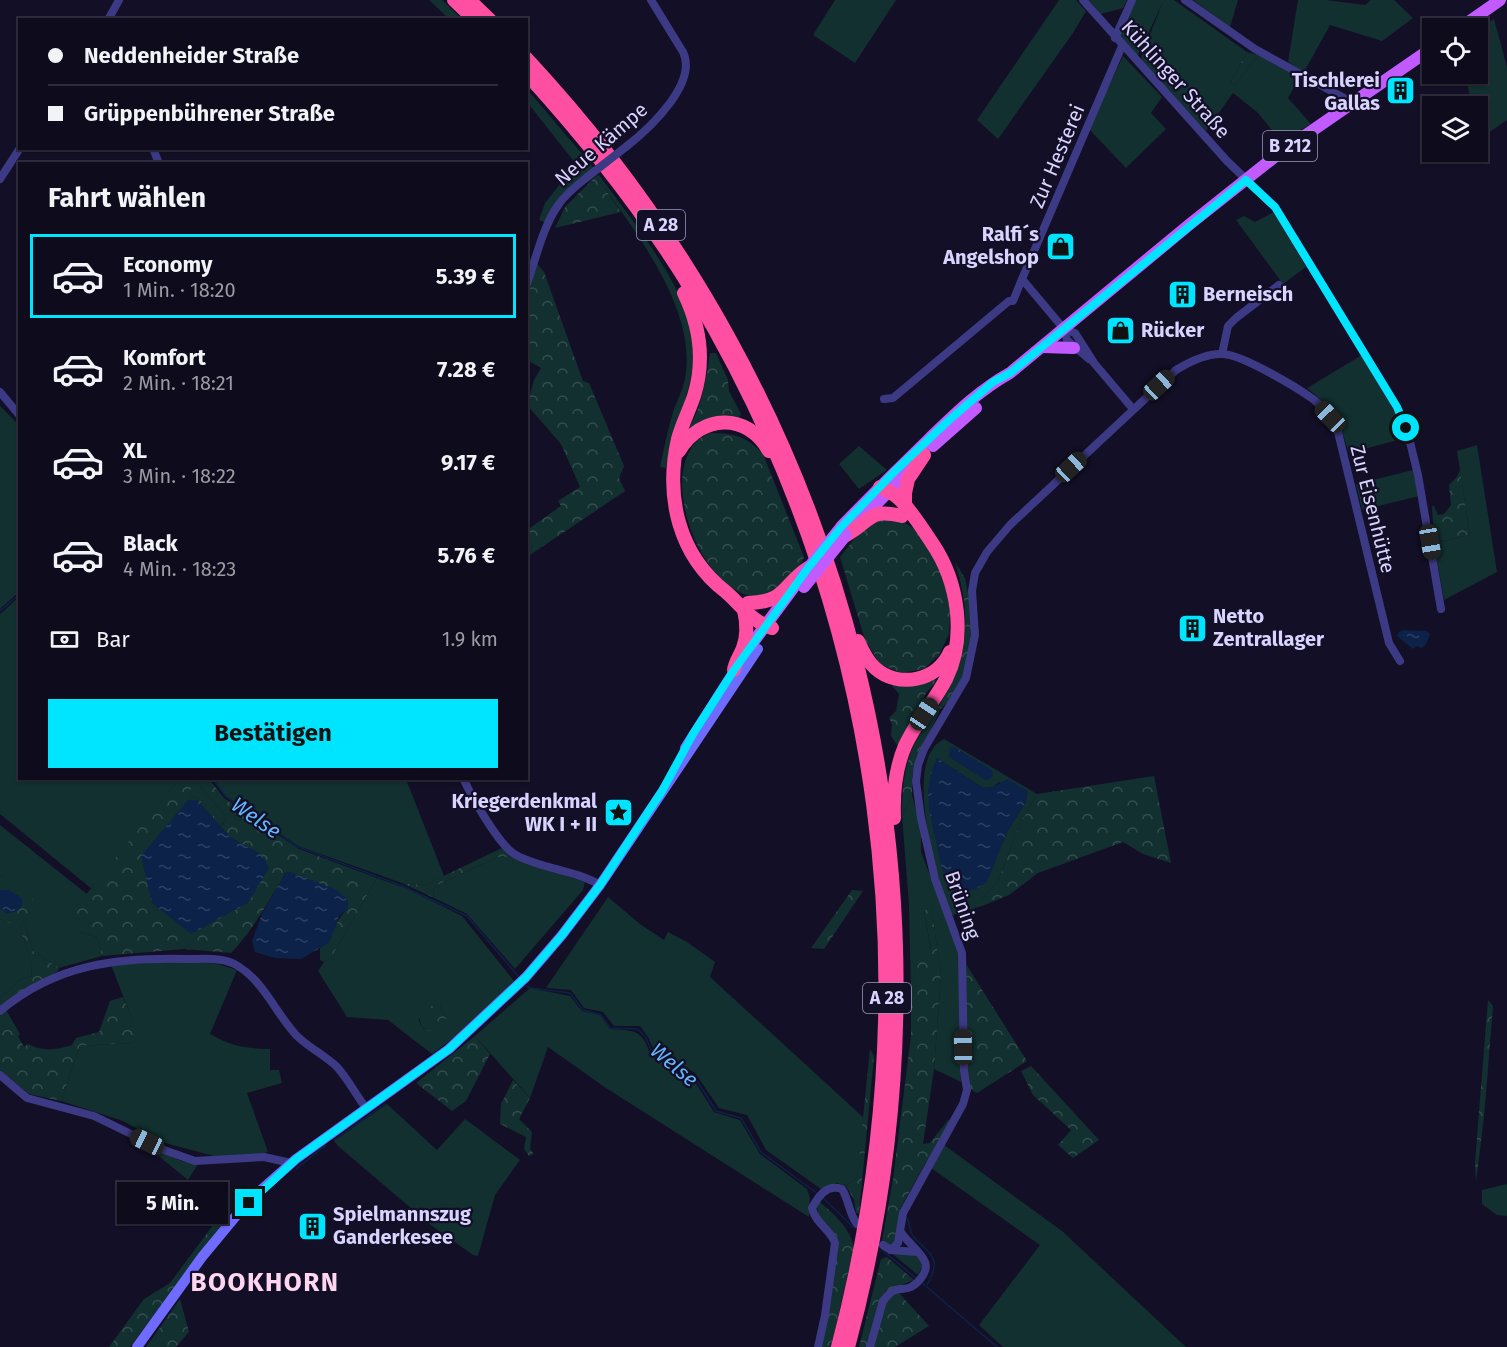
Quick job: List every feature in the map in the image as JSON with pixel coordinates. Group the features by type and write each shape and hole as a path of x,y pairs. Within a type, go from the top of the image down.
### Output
{"highway":[{"path":"454,0 472,18"},
{"path":"469,0 488,18"},
{"name":"A 28","path":"528,59 604,148 648,206 701,285 768,410 809,506 843,608 875,741 892,867 897,967 896,1042 891,1118 883,1186 870,1263 848,1347"},
{"name":"A 28","path":"528,75 594,152 634,204 676,266 738,374 760,418 792,493 830,603 863,734 881,860 886,937 885,1053 875,1168 860,1259 838,1347"},
{"path":"676,266 681,286 695,319 700,356 694,395 679,437 675,458 673,494 677,518 684,539 700,567 731,597 746,607 762,612 770,625"},
{"path":"675,458 690,435 705,426 724,422 743,426 754,432 767,447 785,487 792,493"},
{"path":"904,511 908,479 924,454"},
{"path":"882,491 918,525 937,550 952,583 957,627 954,653 946,678 914,730 900,759 894,798 897,855 892,867"},
{"path":"844,531 872,516 904,511"},
{"path":"746,607 773,600 804,576"},
{"path":"734,670 747,635 746,607"},
{"path":"843,608 851,618 867,660 880,672 898,680 923,677 940,667 947,657 957,627"}],"main road":[{"path":"1474,18 1500,0"},
{"name":"B 212","path":"755,647 804,576 948,421 993,382 1010,373 1246,180 1349,104 1422,55"},
{"path":"1042,347 1074,348"},
{"name":"B 212","path":"882,491 999,387 1010,373"},
{"name":"B 212","path":"804,576 844,531"},
{"path":"137,1347 202,1257 236,1216 291,1163 449,1049 526,977 600,885 662,791 693,734 734,670 755,647"},
{"path":"662,791 676,774 755,647"}],"street":[{"path":"109,18 119,0"},
{"name":"Neue Kämpe","path":"528,281 552,216 559,204 570,191 651,126 678,90 687,70 687,59 651,0"},
{"name":"Kühlinger Straße","path":"1083,0 1122,46 1246,180 1275,207 1402,418 1418,475 1442,609"},
{"path":"1115,38 1132,0"},
{"path":"1185,0 1255,49 1344,98 1349,104"},
{"name":"Zur Hesterei","path":"884,399 893,398 1009,301 1012,301 1122,46"},
{"path":"0,179 19,150"},
{"path":"1022,279 1064,329 1067,340 1094,363"},
{"path":"1064,329 1075,333 1094,363 1133,409 1176,370 1202,357 1222,354 1228,326 1279,285"},
{"name":"Zur Eisenhütte","path":"1222,354 1245,360 1314,400 1330,417 1338,432 1389,643 1400,661"},
{"path":"0,392 18,414"},
{"name":"Brüning","path":"891,1250 898,1244 903,1213 963,1104 966,1090 962,953 935,879 916,791 918,765 924,749 966,678 975,635 972,591 975,573 980,562 1010,525 1133,409"},
{"path":"465,780 471,795 488,822 514,855 600,885"},
{"path":"0,1011 51,978 68,971 108,961 171,958 223,960 238,966 254,980 271,999 297,1036 337,1068 366,1108"},
{"path":"0,1076 27,1098 94,1116 164,1150 195,1161 264,1157 291,1163"},
{"path":"818,1347 835,1243 832,1236 813,1216 812,1208 824,1191 835,1186 843,1189 849,1199 852,1218 857,1224"},
{"path":"870,1347 883,1301 887,1295 915,1285 923,1275 926,1264 923,1257 907,1242 900,1231"},
{"path":"883,1245 891,1250 917,1252"}],"green space":[{"path":"429,0 442,0 461,18 448,18"},
{"path":"835,0 896,0 855,63 813,35"},
{"path":"1059,0 1076,0 1086,11 998,139 977,120"},
{"path":"1089,0 1127,0 1123,8 1101,14"},
{"path":"1136,0 1174,0 1247,52 1230,83 1235,85 1258,55 1300,77 1288,98 1311,124 1281,141 1257,112 1233,93 1206,131 1141,61 1163,2 1137,57 1118,35"},
{"path":"1193,0 1238,0 1230,27"},
{"path":"1298,0 1326,0 1365,5 1371,0 1394,0 1413,18 1382,41 1330,25 1304,72 1288,62"},
{"path":"1494,19 1507,67 1507,120 1488,133 1488,96 1467,96 1470,95 1467,84 1488,84 1488,23"},
{"path":"1247,52 1258,55 1235,85 1230,83"},
{"path":"1123,56 1162,97 1151,113 1166,129 1126,168 1089,129"},
{"path":"528,90 594,168 561,195 546,223 539,220 545,203 576,164 528,103"},
{"path":"599,175 659,259 673,283 692,330 693,366 666,468 660,467 672,416 685,379 686,352 682,325 673,298 660,271 596,176"},
{"path":"596,176 621,212 555,228 565,207"},
{"path":"1274,212 1306,267 1283,284 1236,220 1244,216 1255,222"},
{"path":"537,264 544,272 583,381 589,383 624,466 619,478 625,491 528,556 528,529 561,506 558,501 580,487 561,444 528,406 534,380 541,368 528,361 528,287"},
{"path":"710,353 716,353 728,380 729,391 741,414 736,423 693,429 690,426 701,400"},
{"path":"1362,355 1398,418 1406,438 1349,453 1334,416 1307,388"},
{"path":"0,406 18,424 18,593 0,609"},
{"path":"710,433 745,439 763,454 804,557 799,568 786,582 763,596 740,593 719,577 701,552 688,522 682,491 685,462 698,440"},
{"path":"1477,445 1497,572 1444,600 1434,543 1470,535 1457,451"},
{"path":"859,446 887,470 859,489 839,464"},
{"path":"1413,470 1419,496 1362,510 1356,484"},
{"path":"1460,470 1470,535 1434,543 1432,506 1438,515 1444,514 1451,505 1449,485"},
{"path":"890,518 904,522 917,531 938,562 951,599 949,634 939,655 924,669 901,673 880,664 865,640 840,557 866,527"},
{"path":"955,562 965,578 972,614 972,639 964,677 951,698 940,710 918,757 912,776 912,795 902,816 906,768 911,752 950,686 962,652 965,635 964,600"},
{"path":"18,598 18,780 178,780 92,889 0,814 0,614"},
{"path":"933,678 936,682 926,693 922,706 911,715 910,729 899,748 891,736 892,724 889,718 896,711 899,694 892,686"},
{"path":"944,739 1037,794 1020,824 998,881 982,899 982,906 950,916 926,822 925,770 931,751","holes":["937,758 983,788 993,787 999,782 1026,802 1007,832 987,881"]},
{"path":"1154,776 1171,863 1143,854 1123,842 1038,873 1009,895 982,906 982,899 998,881 1020,824 1037,794"},
{"path":"178,780 194,780 189,795 198,798 222,825 226,819 225,815 202,789 198,780 210,780 224,798 299,849 377,878 331,958 324,962 320,960 320,948 329,939 339,919 348,909 286,872 254,924 231,953 184,949 102,956 97,937 80,932 73,922 76,907","holes":["197,800 230,837 262,855 141,856"]},
{"path":"193,780 198,780 226,819 221,825 198,798 189,795"},
{"path":"214,780 406,780 444,876 425,885 402,883 298,846 226,796"},
{"path":"912,795 921,828 921,852 959,950 961,1082 934,1069 941,974 931,906 924,911 931,950 918,957 911,996 909,905 902,816"},
{"path":"0,825 88,895 76,907 80,932 97,937 102,956 59,968 33,951 23,919 2,875 0,877"},
{"path":"504,847 511,857 498,857 437,885 433,890 434,898 402,883 425,885"},
{"path":"498,857 511,857 585,882 583,890 515,969 467,914 434,898 433,890 437,885"},
{"path":"2,875 36,902 23,919 33,951 59,968 58,971 0,1007 0,998 21,979 32,976 31,963 20,927 0,919 0,908 6,913 9,890 0,890"},
{"path":"377,878 408,889 462,916 514,981 466,1029 432,1054 388,1020 347,1017 318,971 324,962 331,958","holes":["440,1005 446,1018 424,1029 419,1019"]},
{"path":"852,890 863,891 824,949 811,948"},
{"path":"608,897 640,924 664,940 668,932 715,962 710,977 864,1118 857,1177 846,1186 837,1183 821,1189 766,1150 747,1115 719,1108 695,1073 653,1048 640,1026 614,1026 603,1012 584,1008 571,990 546,988"},
{"path":"931,905 941,974 934,1069 923,1144 930,1143 948,1120 952,1121 944,1145 926,1162 900,1209 894,1245 887,1245 882,1240 893,1179 911,1036 911,996 918,956 931,949 924,911"},
{"path":"0,919 20,926 31,963 32,976 21,979 0,998"},
{"path":"185,961 218,964 237,970 210,1034 239,1046 270,1049 270,1070 279,1070 282,1083 247,1093 268,1152 252,1156 214,1156 161,1142 123,1121 61,1101 80,1046 131,1043 140,1039 111,965"},
{"path":"964,961 1027,1061 977,1093 968,1088"},
{"path":"530,988 570,996 582,1011 600,1015 610,1029 636,1032 647,1045 650,1053 692,1077 714,1112 740,1120 760,1154 807,1189 810,1198 809,1217 606,1088 548,1047 530,1098 475,1036"},
{"path":"123,997 141,1039 131,1043 80,1046 61,1101 29,1094 0,1070 0,1016 6,1010 20,1034 18,1036 24,1047 28,1044 39,1048 55,1049 72,1045 76,1038 99,1032 110,1001"},
{"path":"1488,1000 1493,1006 1476,1182 1475,1162"},
{"path":"437,1003 446,1018 439,1030 426,1030 420,1022 421,1012"},
{"path":"475,1036 490,1054 466,1101 452,1111 416,1083"},
{"path":"870,1049 874,1056 859,1213 856,1213 854,1200 846,1186 857,1177"},
{"path":"1031,1066 1099,1140 1073,1158 1058,1145 1071,1130 1033,1095 1021,1071"},
{"path":"513,1080 530,1098 519,1119 532,1132 530,1149 534,1154 529,1156 524,1149 526,1137 500,1124 501,1104"},
{"path":"387,1104 437,1150 465,1119 520,1160 495,1195 478,1256 473,1255 432,1226 334,1141"},
{"path":"144,1144 181,1161 198,1164 188,1180"},
{"path":"944,1145 1062,1231 1186,1347 1003,1347 979,1325 1040,1245 931,1168"},
{"path":"1507,1184 1507,1216 1497,1215 1482,1204 1482,1190"},
{"path":"818,1200 835,1215 848,1233 854,1247 831,1347 821,1347 837,1252 837,1237 819,1216"},
{"path":"225,1209 231,1214 130,1347 109,1347 144,1299 170,1283"},
{"path":"890,1252 917,1254 923,1264 918,1275"},
{"path":"887,1257 914,1280 886,1291 882,1297 868,1347 859,1347 881,1259"},
{"path":"893,1293 899,1293 929,1326 895,1347 873,1347 886,1303"},
{"path":"180,1299 189,1332 176,1347 146,1347"}],"water":[{"path":"1403,630 1426,631 1430,634 1422,648 1416,646 1413,649 1397,636"},
{"path":"950,747 956,748 992,770 993,775 990,779 985,780 949,757"},
{"path":"937,758 983,788 993,787 1007,779 1028,791 1026,802 1007,832 987,882 975,890 963,890 951,882 942,870 929,810 928,791 931,772"},
{"path":"188,800 197,800 230,837 262,855 269,868 248,903 191,934 152,903 141,856"},
{"path":"286,872 337,890 348,900 348,909 339,916 329,943 301,959 275,958 255,952 252,941 262,914"},
{"path":"0,890 9,890 22,898 22,905 18,910 6,913 0,908"}],"waterway":[{"name":"Welse","path":"0,611 18,596"},
{"name":"Welse","path":"213,780 226,797 298,847 400,885 467,916 518,976"},
{"name":"Welse","path":"527,986 570,993 583,1010 601,1015 610,1028 638,1029 646,1038 651,1050 694,1076 716,1111 741,1118 761,1152 818,1194"},
{"path":"334,1140 385,1104"},
{"path":"296,1169 326,1145"},
{"name":"Welse","path":"822,1197 854,1228"},
{"path":"907,1218 913,1236 929,1252 934,1262 932,1276 927,1285"},
{"name":"Welse","path":"881,1249 917,1279"},
{"name":"Welse","path":"921,1282 997,1347"}],"place":[{"name":"Tischlerei Gallas","path":"1401,91"},
{"name":"Ralfi´s Angelshop","path":"1060,246"},
{"name":"Berneisch","path":"1182,294"},
{"name":"Rücker","path":"1120,330"},
{"name":"Netto Zentrallager","path":"1192,628"},
{"name":"Kriegerdenkmal WK I + II","path":"618,812"},
{"name":"Spielmannszug Ganderkesee","path":"312,1226"}],"district":[{"name":"BOOKHORN","path":"265,1282"}],"route":[{"path":"249,1203 296,1159 449,1049 526,977 582,910 609,873 662,791 693,734 765,626 842,526 896,470 993,382 1010,373 1246,180 1275,207 1397,407 1406,428"}]}
